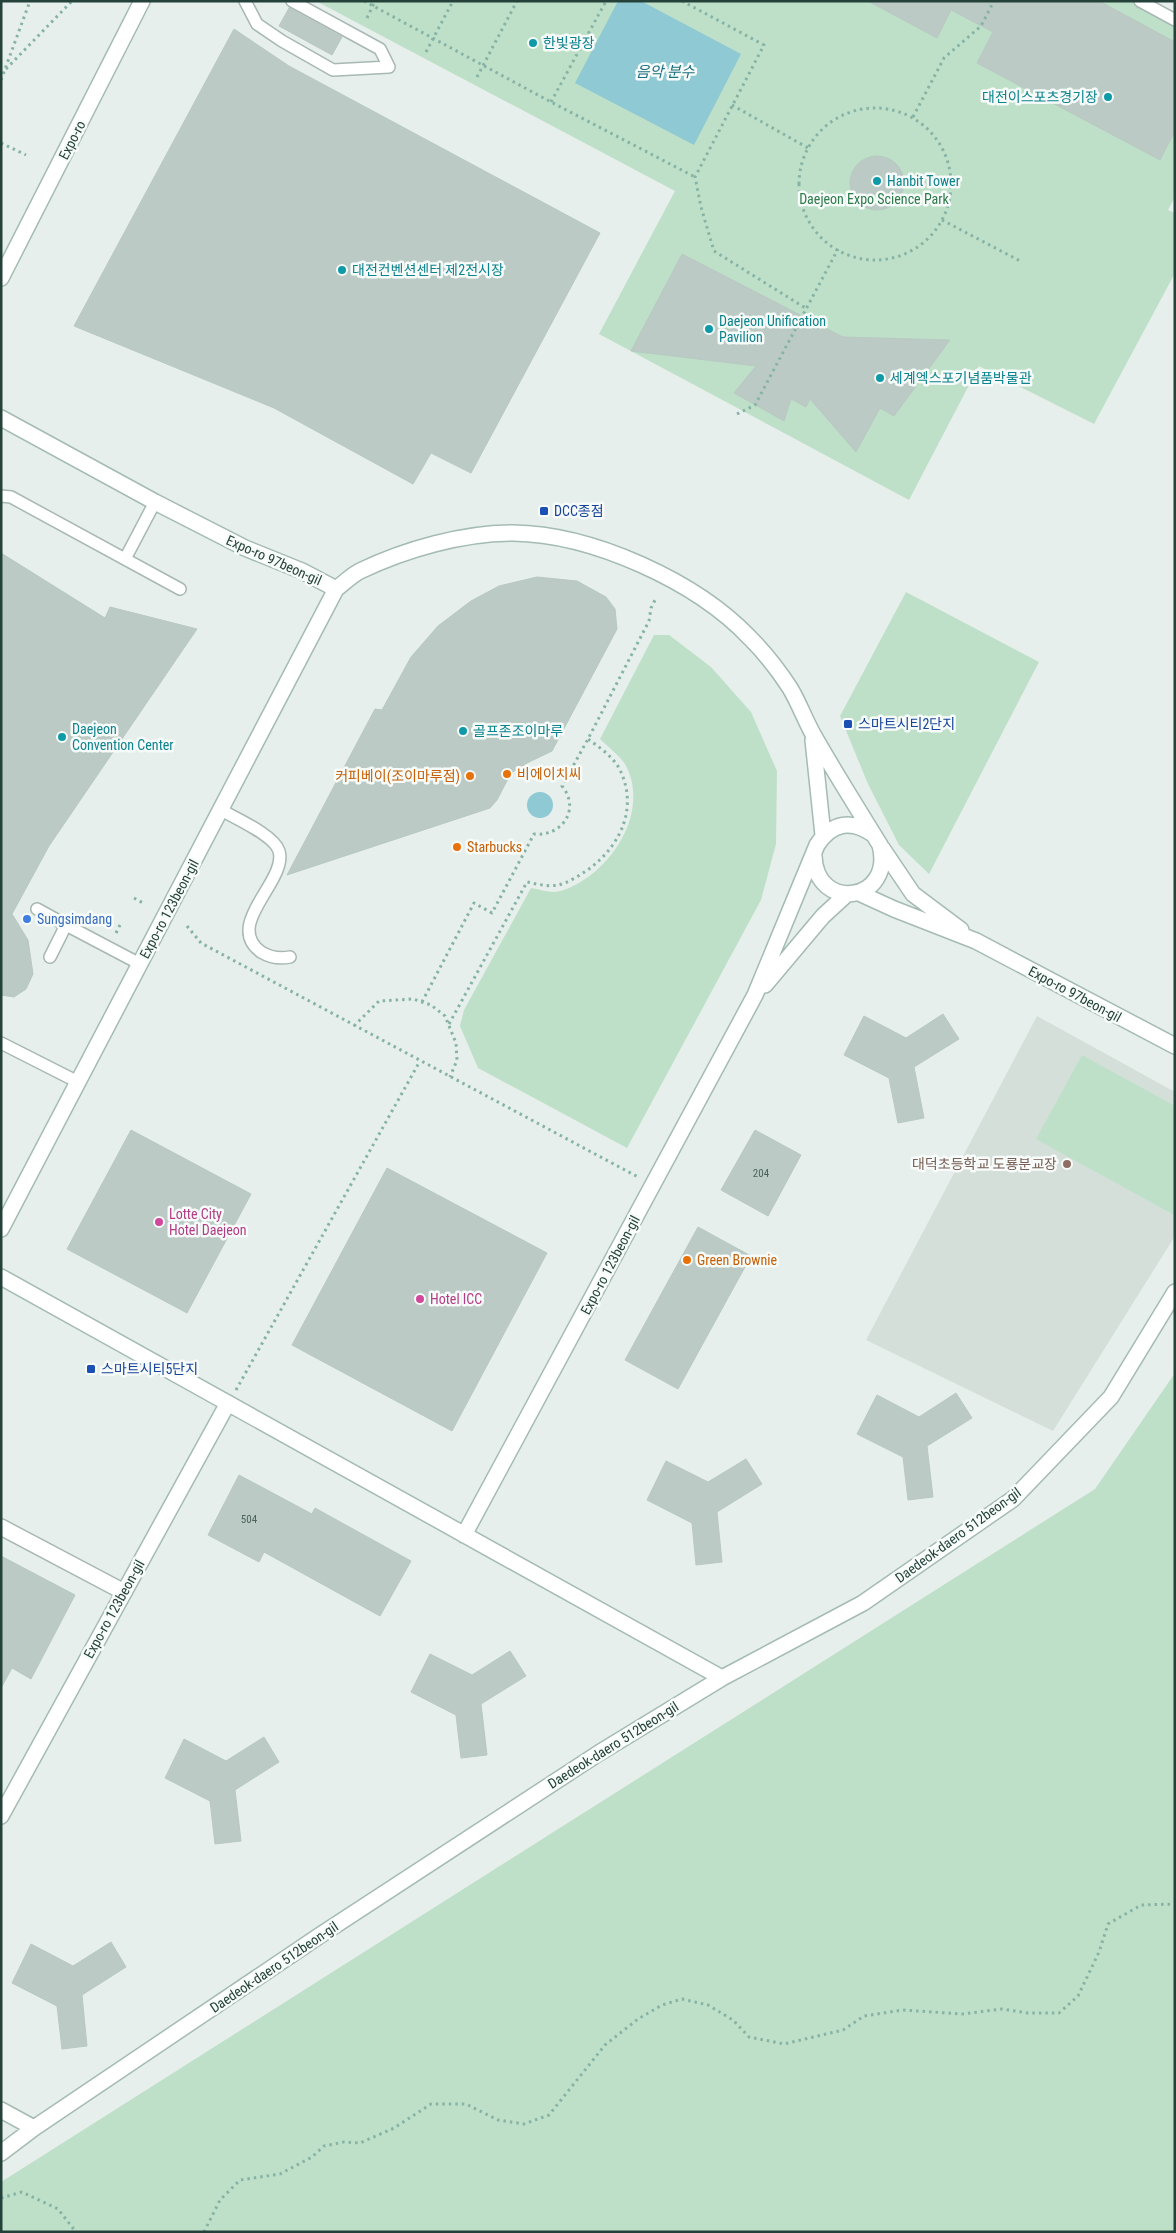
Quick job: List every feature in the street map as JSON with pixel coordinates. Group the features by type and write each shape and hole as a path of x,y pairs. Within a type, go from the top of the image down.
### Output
{"street":[{"name":"Expo-ro","path":"1,278 142,1"},
{"name":"Expo-ro 97beon-gil","path":"1,418 154,502 245,548 302,571 336,589 359,571 420,548 470,536 515,533 567,540 625,558 667,577 713,606 750,638 790,688 812,734"},
{"name":"Expo-ro 123beon-gil","path":"1,1229 336,589"},
{"path":"812,734 823,836"},
{"path":"812,734 877,840 913,894 976,941"},
{"path":"842,825 854,825 865,828 877,840 883,856 880,874 869,887 853,894 822,916 756,995 817,845 832,828 842,825"},
{"path":"814,856 814,867 826,886 836,892 853,894 976,941"},
{"name":"Expo-ro 97beon-gil","path":"976,941 1175,1046"},
{"name":"Expo-ro 123beon-gil","path":"464,1535 756,995"},
{"path":"1,1277 722,1678"},
{"name":"Daedeok-daero 512beon-gil","path":"1,2153 34,2128 346,1918 600,1753 722,1678 864,1603 1013,1499 1111,1397 1175,1292"},
{"name":"Expo-ro 123beon-gil","path":"1,1816 228,1403"},
{"path":"1,1527 124,1592"},
{"path":"1,2110 34,2128"}],"lane":[{"path":"245,1 257,24 333,70 389,66 380,49 292,1"},
{"path":"1140,1 1175,20"},
{"path":"1,496 11,497 180,589"},
{"path":"125,559 154,502"},
{"path":"220,810 262,833 279,850 280,859 276,871 252,916 249,931 260,951 281,959 290,957"},
{"path":"37,909 140,964"},
{"path":"50,957 66,925"},
{"path":"1,1043 78,1082"}],"path":[{"path":"1,80 30,1"},
{"path":"6,69 72,1"},
{"path":"364,1 551,102 695,176"},
{"path":"367,18 375,1"},
{"path":"426,52 453,1"},
{"path":"477,77 517,1"},
{"path":"551,102 606,1"},
{"path":"682,1 764,45 695,176 701,207 714,252 807,309"},
{"path":"913,117 944,58 981,26 994,1"},
{"path":"732,105 808,148"},
{"path":"866,108 890,109 913,117 932,132 945,152 952,176 950,200 942,220 923,244 900,256 874,260 849,256 826,243 810,223 800,198 800,173 808,148 823,128 843,115 866,108"},
{"path":"1,143 26,155"},
{"path":"942,220 1022,262"},
{"path":"737,414 756,405 838,249"},
{"path":"422,1002 474,903 492,913 534,834 545,835 559,829 568,816 570,801 562,786 588,740 649,620 651,608 656,600"},
{"path":"449,1024 527,882 541,885 559,885 581,875 613,847 623,828 627,808 626,785 618,766 605,752 588,740"},
{"path":"134,898 145,904"},
{"path":"116,932 120,925"},
{"path":"187,926 202,943 638,1177"},
{"path":"354,1026 379,1001 404,999 431,1005 445,1016 456,1043 457,1060 450,1077"},
{"path":"228,1403 420,1061"},
{"path":"204,2232 220,2200 240,2180 280,2174 312,2156 324,2146 344,2142 360,2143 394,2128 431,2104 466,2104 498,2120 524,2124 549,2115 605,2045 638,2019 662,2005 682,1999 708,2006 733,2020 749,2037 784,2044 843,2030 864,2016 903,2010 962,2014 1002,2008 1028,2013 1059,2013 1078,1996 1099,1952 1108,1924 1141,1905 1175,1904"},
{"path":"1,2198 22,2192 58,2209 76,2232"}],"shaded area":[{"name":"대덕초등학교 도룡분교장","path":"1037,1016 1175,1092 1175,1236 1053,1431 866,1340"}],"green space":[{"name":"Daejeon Expo Science Park","path":"316,1 1145,1 1175,16 1175,197 1168,210 1175,213 1175,273 1094,424 979,366 909,500 599,334 675,191"},
{"path":"906,592 1039,662 929,874 899,845 868,784 840,716"},
{"name":"골프존조이마루","path":"654,635 669,635 711,667 751,712 777,771 776,844 761,900 627,1148 478,1068 460,1026 464,1010 531,888 554,892 566,889 582,881 598,869 609,857 627,828 632,812 631,780 623,761 600,739"},
{"path":"1082,1055 1175,1106 1174,1215 1036,1139"},
{"path":"1175,1373 1175,2232 1,2232 1,2182 1095,1489"}],"water":[{"name":"음악 분수","path":"618,1 641,1 741,54 694,145 575,83"},
{"path":"540,792 550,795 553,805 550,815 540,818 530,815 527,805 530,795"}],"building":[{"name":"대전이스포츠경기장","path":"868,1 1099,1 1175,42 1175,131 1160,160 977,63 993,32 951,10 937,38"},
{"path":"289,8 342,37 332,55 279,26"},
{"name":"대전컨벤션센터 제2전시장","path":"234,29 289,66 600,233 471,473 431,453 413,484 274,408 74,326"},
{"name":"Hanbit Tower","path":"872,156 882,156 892,160 900,168 904,183 900,198 892,206 882,210 872,210 862,206 854,198 850,188 850,178 854,168 862,160"},
{"path":"682,254 843,337 950,340 894,416 880,408 856,452 810,399 806,407 791,399 784,421 734,393 756,366 631,351"},
{"name":"Daejeon Convention Center","path":"1,553 105,618 110,607 197,629 49,846 12,914 28,940 33,974 26,989 14,997 1,995"},
{"name":"골프존조이마루","path":"537,577 577,581 606,597 615,609 617,629 552,751 511,773 497,800 490,808 287,875 375,709 382,710 411,657 438,626 471,601 499,586"},
{"path":"943,1014 959,1039 914,1067 924,1118 898,1123 889,1078 844,1055 864,1016 906,1038"},
{"name":"Lotte City Hotel Daejeon","path":"131,1130 251,1194 187,1313 67,1249"},
{"path":"755,1130 801,1155 768,1216 721,1190"},
{"name":"Hotel ICC","path":"387,1168 547,1253 452,1431 292,1345"},
{"path":"698,1227 751,1256 678,1389 625,1360"},
{"path":"956,1393 972,1418 927,1446 933,1497 908,1500 903,1457 857,1434 877,1395 919,1417"},
{"path":"746,1459 762,1484 717,1512 722,1562 696,1565 692,1523 647,1500 666,1461 708,1482"},
{"path":"239,1475 312,1514 315,1508 411,1561 380,1616 264,1552 259,1562 208,1535"},
{"path":"1,1556 75,1595 31,1679 12,1668 1,1688"},
{"path":"510,1651 526,1676 481,1704 487,1755 461,1758 456,1715 411,1692 430,1654 472,1675"},
{"path":"264,1737 279,1762 235,1790 241,1841 215,1844 210,1801 165,1778 184,1739 226,1761"},
{"path":"111,1942 126,1967 82,1995 87,2046 62,2049 57,2006 12,1983 31,1944 73,1966"}],"place":[{"name":"한빛광장","path":"533,43"},
{"name":"대전이스포츠경기장","path":"1108,97"},
{"name":"Hanbit Tower","path":"877,181"},
{"name":"대전컨벤션센터 제2전시장","path":"342,270"},
{"name":"Daejeon Unification Pavilion","path":"709,329"},
{"name":"세계엑스포기념품박물관","path":"880,378"},
{"name":"DCC종점","path":"544,511"},
{"name":"스마트시티2단지","path":"848,724"},
{"name":"골프존조이마루","path":"463,731"},
{"name":"Daejeon Convention Center","path":"62,737"},
{"name":"비에이치씨","path":"507,774"},
{"name":"커피베이(조이마루점)","path":"470,776"},
{"name":"Starbucks","path":"457,847"},
{"name":"Sungsimdang","path":"27,919"},
{"name":"대덕초등학교 도룡분교장","path":"1067,1164"},
{"name":"Lotte City Hotel Daejeon","path":"159,1222"},
{"name":"Green Brownie","path":"687,1260"},
{"name":"Hotel ICC","path":"420,1299"},
{"name":"스마트시티5단지","path":"91,1369"}]}
